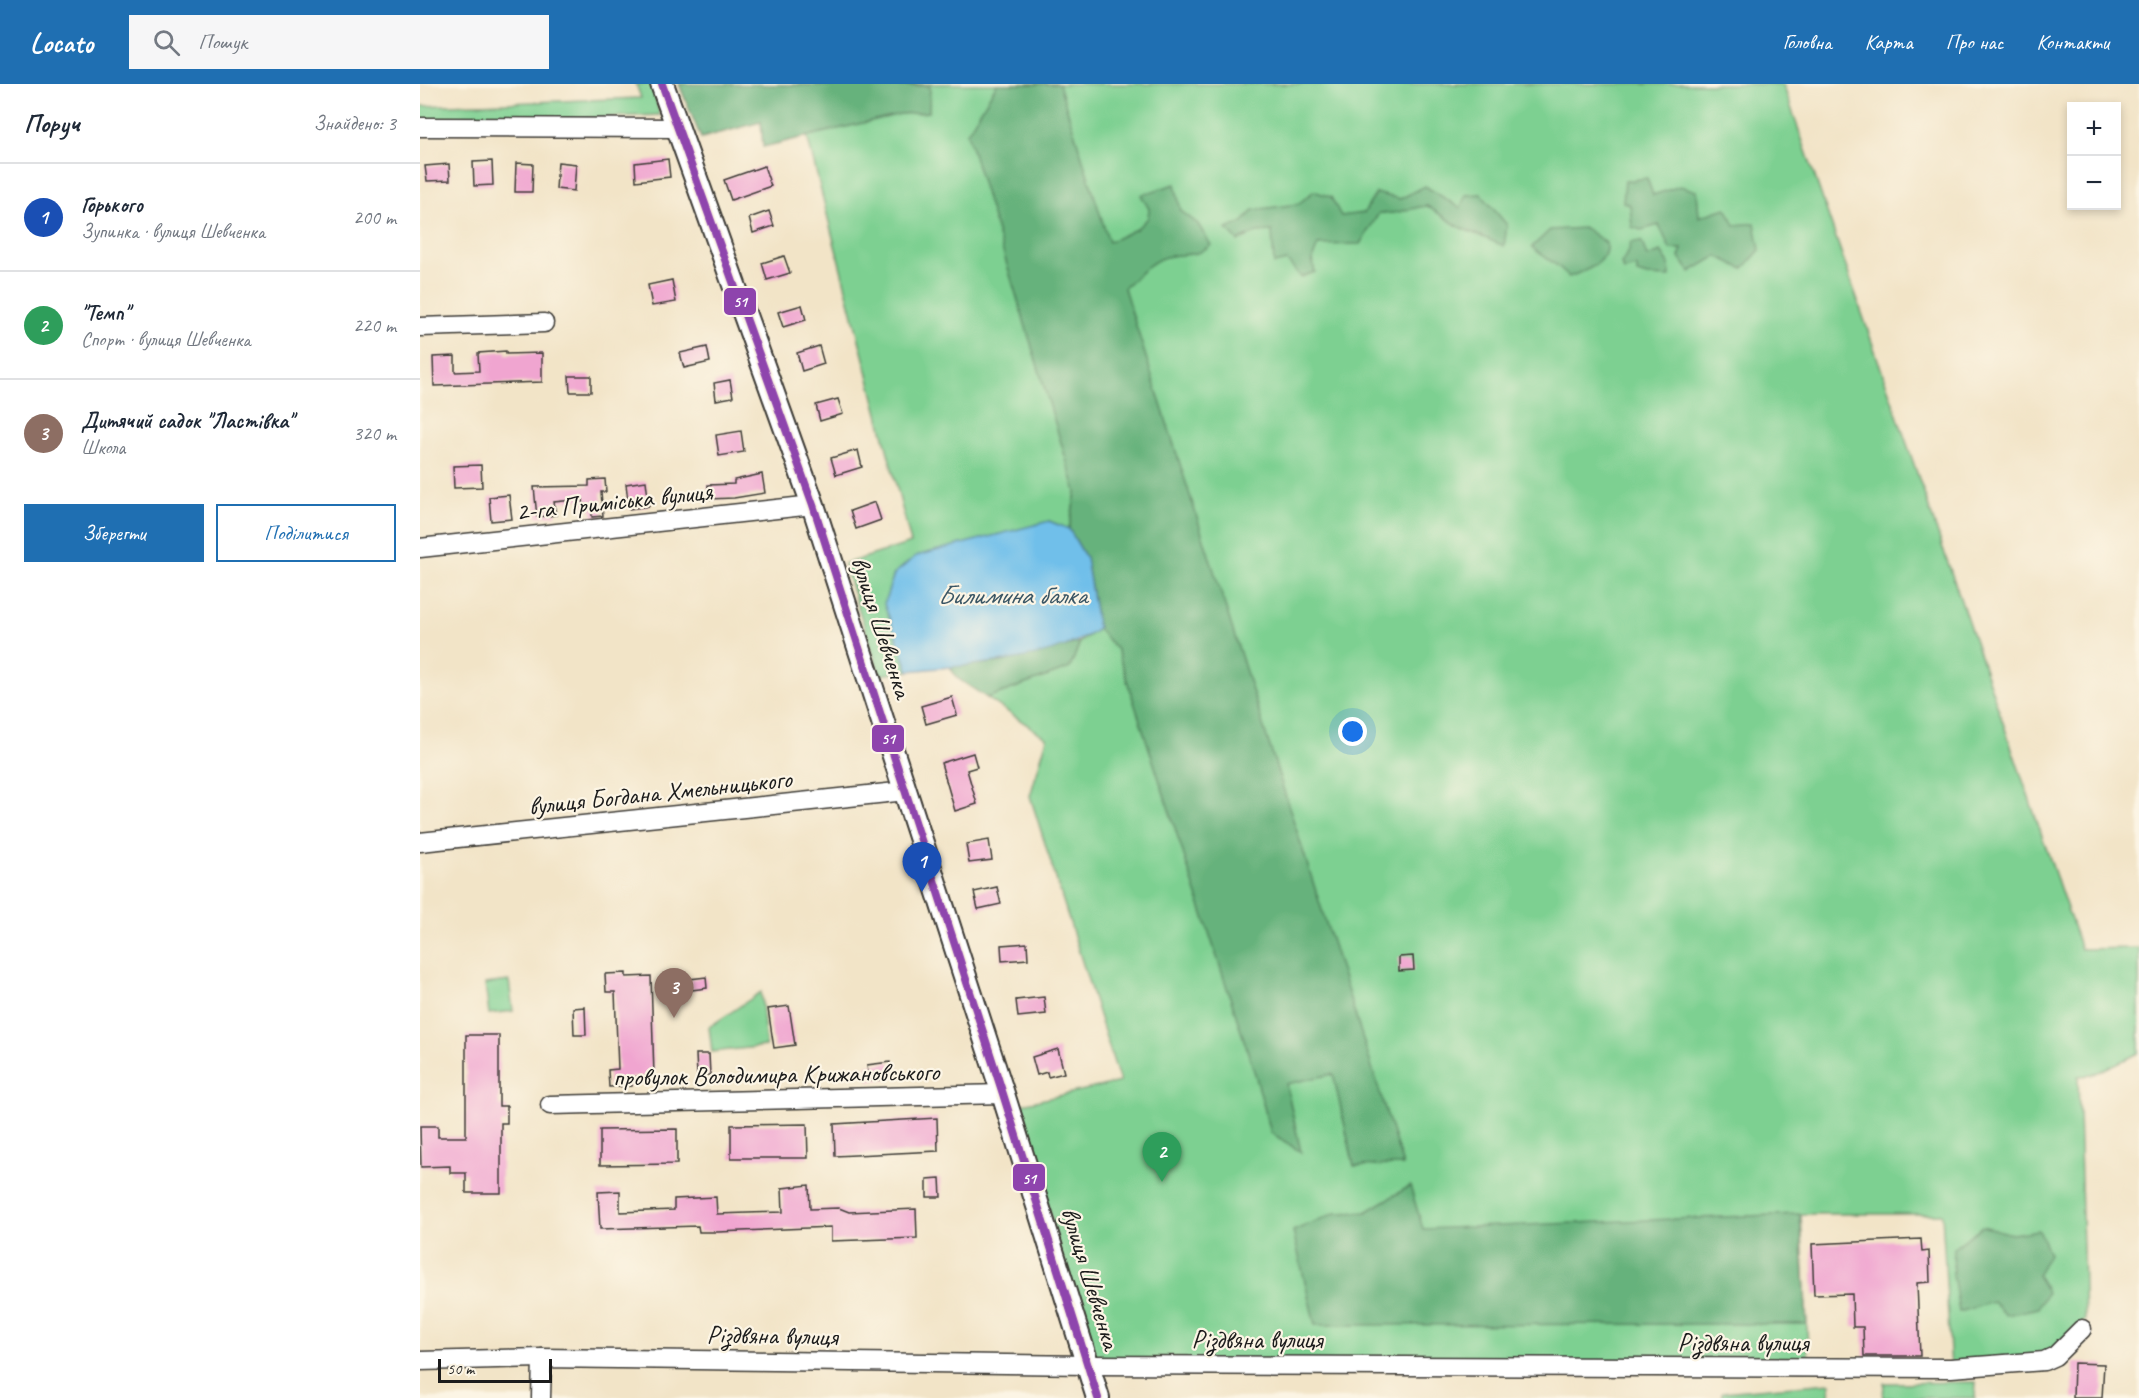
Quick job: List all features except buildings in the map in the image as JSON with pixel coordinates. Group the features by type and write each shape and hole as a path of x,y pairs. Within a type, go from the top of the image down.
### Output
{"street":[{"name":"вулиця Шевченка","path":"662,84 813,505 1004,1094 1098,1398"},
{"path":"420,127 679,128"},
{"path":"420,327 544,323"},
{"name":"2-га Приміська вулиця","path":"420,548 813,505"},
{"name":"вулиця Богдана Хмельницького","path":"420,842 906,792"},
{"name":"провулок Володимира Крижановського","path":"550,1105 1004,1094"},
{"name":"Різдвяна вулиця","path":"420,1360 542,1358 1089,1365 1951,1368 2044,1361 2055,1356 2082,1329"},
{"path":"541,1398 542,1358"}],"green space":[{"path":"636,84 652,84 660,115 420,125 420,106 641,98"},
{"path":"679,84 930,86 929,112 900,114 763,147 761,122 701,138"},
{"path":"906,84 1783,84 2081,949 2139,948 2139,1053 2092,1075 2078,1076 2085,1320 2055,1356 1951,1368 1942,1214 1801,1214 1809,1368 1089,1365 1022,1104 1120,1082 1030,796 1047,738 987,698 1070,668 1080,642 1098,629 1117,649 1076,493 1069,529 1049,521 885,604 909,671 880,675 844,564 911,543 807,136 900,114 929,112 910,85"},
{"path":"997,84 1059,84 1109,242 1136,229 1148,218 1149,209 1141,195 1175,184 1181,211 1198,224 1211,245 1194,254 1160,259 1149,265 1124,288 1403,1165 1354,1166 1333,1074 1286,1084 1301,1152 1271,1133 1256,1077 1117,650 1098,629 1086,558 1069,529 1076,492 967,133"},
{"path":"1647,178 1653,195 1680,186 1697,191 1699,217 1726,208 1735,225 1755,223 1760,250 1743,269 1717,256 1690,272 1679,257 1682,249 1670,249 1659,225 1641,230 1632,227 1630,205 1623,202 1625,181"},
{"path":"1425,186 1460,208 1466,195 1481,194 1507,225 1504,246 1461,228 1427,206 1392,213 1379,213 1360,244 1318,245 1312,260 1315,272 1301,277 1287,261 1274,264 1272,231 1257,232 1238,241 1227,229 1243,222 1253,210 1298,204 1314,191 1331,197 1341,216 1364,213 1376,193 1400,199"},
{"path":"1585,228 1606,243 1606,250 1595,266 1569,277 1532,247 1550,230"},
{"path":"1631,242 1642,242 1647,257 1661,252 1669,264 1670,277 1637,273 1637,267 1624,270 1621,264 1628,253"},
{"path":"1080,642 1070,668 987,698 957,678 950,667 1002,662"},
{"path":"509,981 513,1011 489,1014 485,984"},
{"path":"761,992 766,1046 712,1052 709,1027"},
{"path":"1410,1186 1423,1229 1800,1214 1807,1324 1315,1325 1293,1231 1335,1213 1366,1212"},
{"path":"1982,1226 2012,1234 2039,1230 2049,1254 2037,1275 2047,1292 2038,1308 2006,1315 1993,1302 1959,1312 1953,1274 1954,1248"},
{"path":"1976,1382 1975,1398 1883,1398 1884,1383"},
{"path":"1830,1383 1829,1398 1722,1398 1722,1392"}],"water":[{"name":"Билимина балка","path":"1049,521 1069,529 1086,558 1098,629 1078,641 1032,656 982,664 909,671 884,604 894,574 916,556"}],"transit line":[{"name":"51","path":"662,84 813,505 1003,1094 1098,1398"}],"place":[{"name":"Горького","path":"922,892"},
{"name":"Дитячий садок \"Ластівка\"","path":"674,1018"},
{"name":"\"Темп\"","path":"1162,1182"}]}
